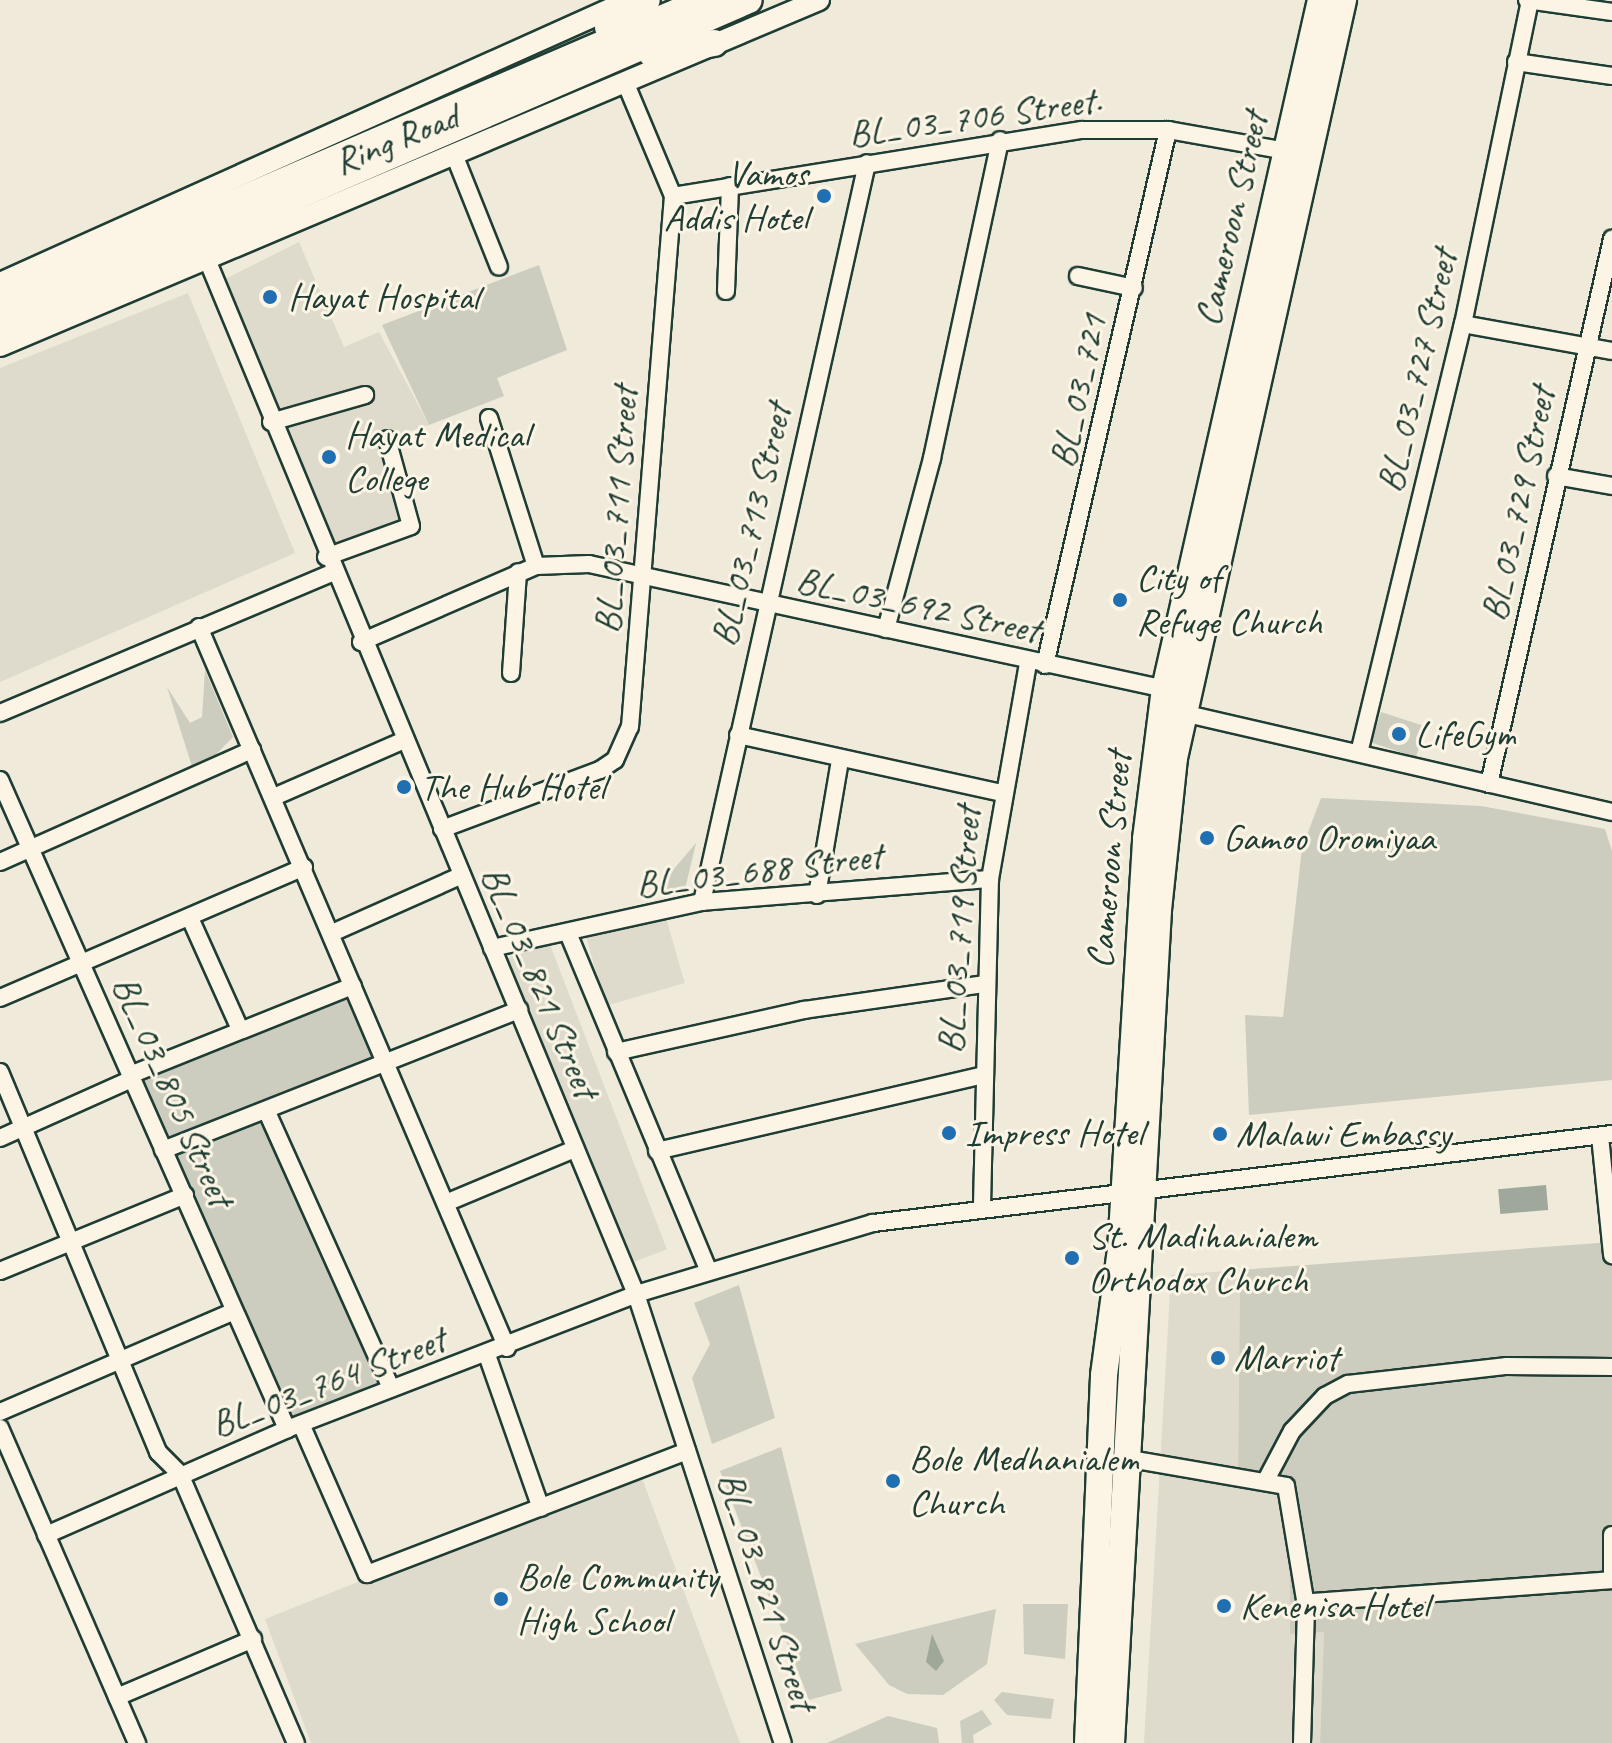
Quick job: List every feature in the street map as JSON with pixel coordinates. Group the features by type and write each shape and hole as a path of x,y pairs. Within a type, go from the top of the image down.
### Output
{"main road":[{"path":"566,56 647,0"},
{"name":"Ring Road","path":"0,303 566,56 711,7 749,0"},
{"name":"Cameroon Street","path":"1088,1743 1100,1712 1130,1459 1134,1191 1146,839 1165,689 1203,550 1323,41 1321,0"},
{"name":"Cameroon Street","path":"1111,1743 1100,1712 1104,1375 1134,1191 1158,910 1203,550 1287,151 1323,41 1343,0"},
{"name":"Ring Road","path":"0,325 598,66 711,7"},
{"path":"598,66 714,43"}],"street":[{"name":"Ring Road","path":"0,283 630,0"},
{"name":"Ring Road","path":"0,346 206,257 455,157 819,0"},
{"path":"1528,0 1612,12"},
{"name":"BL_03_727 Street","path":"1359,753 1463,324 1528,0"},
{"path":"1516,62 1612,76"},
{"name":"BL_03_711 Street","path":"442,829 586,778 615,760 630,727 639,573 673,196 626,84"},
{"name":"BL_03_706 Street.","path":"673,196 1000,140 1168,130 1287,151"},
{"name":"BL_03_721","path":"1045,665 1168,130"},
{"path":"886,629 932,458 1000,140"},
{"path":"455,157 499,267"},
{"name":"BL_03_713 Street","path":"702,902 764,605 867,163"},
{"path":"726,291 730,186"},
{"name":"Bl_03_729 Street","path":"1489,784 1556,476 1591,345 1612,239"},
{"name":"BL_03_821 Street","path":"206,257 332,573 519,1010 636,1294 783,1743"},
{"path":"1078,276 1134,288"},
{"path":"1463,324 1612,351"},
{"path":"271,422 365,395"},
{"path":"489,418 536,566"},
{"path":"326,557 411,526 387,439"},
{"path":"1556,476 1612,486"},
{"name":"BL_03_692 Street","path":"361,642 536,566 639,573 764,605 886,629 1028,663 1165,689"},
{"path":"511,673 518,572"},
{"path":"0,713 332,573"},
{"path":"199,627 390,1066 507,1348"},
{"name":"BL_03_719 Street","path":"982,1205 980,1076 990,879 1001,793 1028,663"},
{"path":"1183,713 1612,812"},
{"path":"738,735 840,760 1001,793"},
{"path":"274,797 402,741"},
{"path":"0,862 252,750"},
{"path":"817,895 840,760"},
{"name":"BL_03_805 Street","path":"0,780 234,1311 367,1574 541,1508"},
{"path":"0,998 304,867"},
{"path":"332,933 462,875"},
{"name":"BL_03_688 Street","path":"492,948 702,902 990,879"},
{"path":"190,918 240,1029"},
{"path":"568,933 709,1271"},
{"path":"616,1052 804,1010 984,984"},
{"path":"0,1138 240,1029 353,986"},
{"path":"163,1150 390,1066 519,1010"},
{"path":"0,1072 158,1452 180,1474 296,1743"},
{"path":"657,1151 980,1076"},
{"path":"267,1112 391,1388"},
{"path":"1606,1135 1612,1255"},
{"name":"BL_03_764 Street","path":"46,1535 180,1474 294,1427 391,1388 507,1348 636,1294 873,1223 982,1205 1134,1191 1606,1135"},
{"path":"448,1202 575,1149"},
{"path":"0,1271 185,1195"},
{"path":"0,1412 234,1311"},
{"path":"487,1355 541,1508 687,1451"},
{"path":"1265,1482 1292,1431 1325,1396 1348,1384 1507,1366 1612,1367"},
{"path":"0,1428 137,1743"},
{"path":"1130,1459 1286,1486 1306,1606 1302,1743"},
{"path":"1612,1535 1612,1573"},
{"path":"1306,1606 1612,1580"},
{"path":"117,1697 253,1639"}],"shaded area":[{"path":"299,242 344,347 379,332 429,425 387,439 411,526 332,549 225,291 225,279"},
{"path":"539,265 567,350 497,378 504,396 429,425 382,325"},
{"path":"188,293 295,553 0,682 0,368"},
{"path":"205,670 233,737 195,776 167,687 190,723 202,717"},
{"name":"LifeGym","path":"1381,712 1426,727 1416,757 1371,742"},
{"path":"1321,798 1481,806 1605,829 1612,851 1612,1080 1249,1115 1245,1015 1283,1017 1302,848"},
{"path":"696,843 685,889 650,897"},
{"path":"664,911 685,983 606,1006 585,934"},
{"path":"549,942 667,1249 623,1266 505,959"},
{"path":"351,981 389,1058 264,1108 388,1386 284,1426 128,1076"},
{"path":"1546,1185 1548,1210 1500,1214 1498,1189"},
{"path":"1612,1242 1612,1743 1320,1743 1324,1632 1290,1634 1289,1477 1238,1473 1240,1270"},
{"path":"1240,1270 1238,1473 1289,1477 1290,1633 1324,1631 1320,1743 1144,1743 1171,1275"},
{"path":"739,1285 775,1418 712,1444 692,1378 710,1344 694,1303"},
{"path":"781,1447 842,1691 809,1700 720,1471"},
{"name":"Bole Community High School","path":"639,1470 740,1743 311,1743 265,1619"},
{"path":"1023,1604 1068,1604 1065,1659 1024,1654"},
{"path":"996,1609 987,1664 943,1695 907,1694 889,1685 855,1644"},
{"path":"932,1634 944,1661 936,1671 926,1662"},
{"path":"1002,1692 1054,1699 1051,1719 1007,1715 994,1700"},
{"path":"982,1710 992,1724 973,1735 974,1743 962,1743 960,1721"},
{"path":"888,1716 937,1728 939,1743 827,1743"}],"place":[{"name":"Vamos Addis Hotel","path":"824,196"},
{"name":"Hayat Hospital","path":"270,297"},
{"name":"Hayat Medical College","path":"329,457"},
{"name":"City of Refuge Church","path":"1120,600"},
{"name":"LifeGym","path":"1399,734"},
{"name":"The Hub Hotel","path":"404,787"},
{"name":"Gamoo Oromiyaa","path":"1207,838"},
{"name":"Impress Hotel","path":"949,1133"},
{"name":"Malawi Embassy","path":"1220,1134"},
{"name":"St. Madihanialem Orthodox Church","path":"1072,1258"},
{"name":"Marriot","path":"1218,1358"},
{"name":"Bole Medhanialem Church","path":"893,1481"},
{"name":"Bole Community High School","path":"501,1599"},
{"name":"Kenenisa Hotel","path":"1224,1606"}]}
